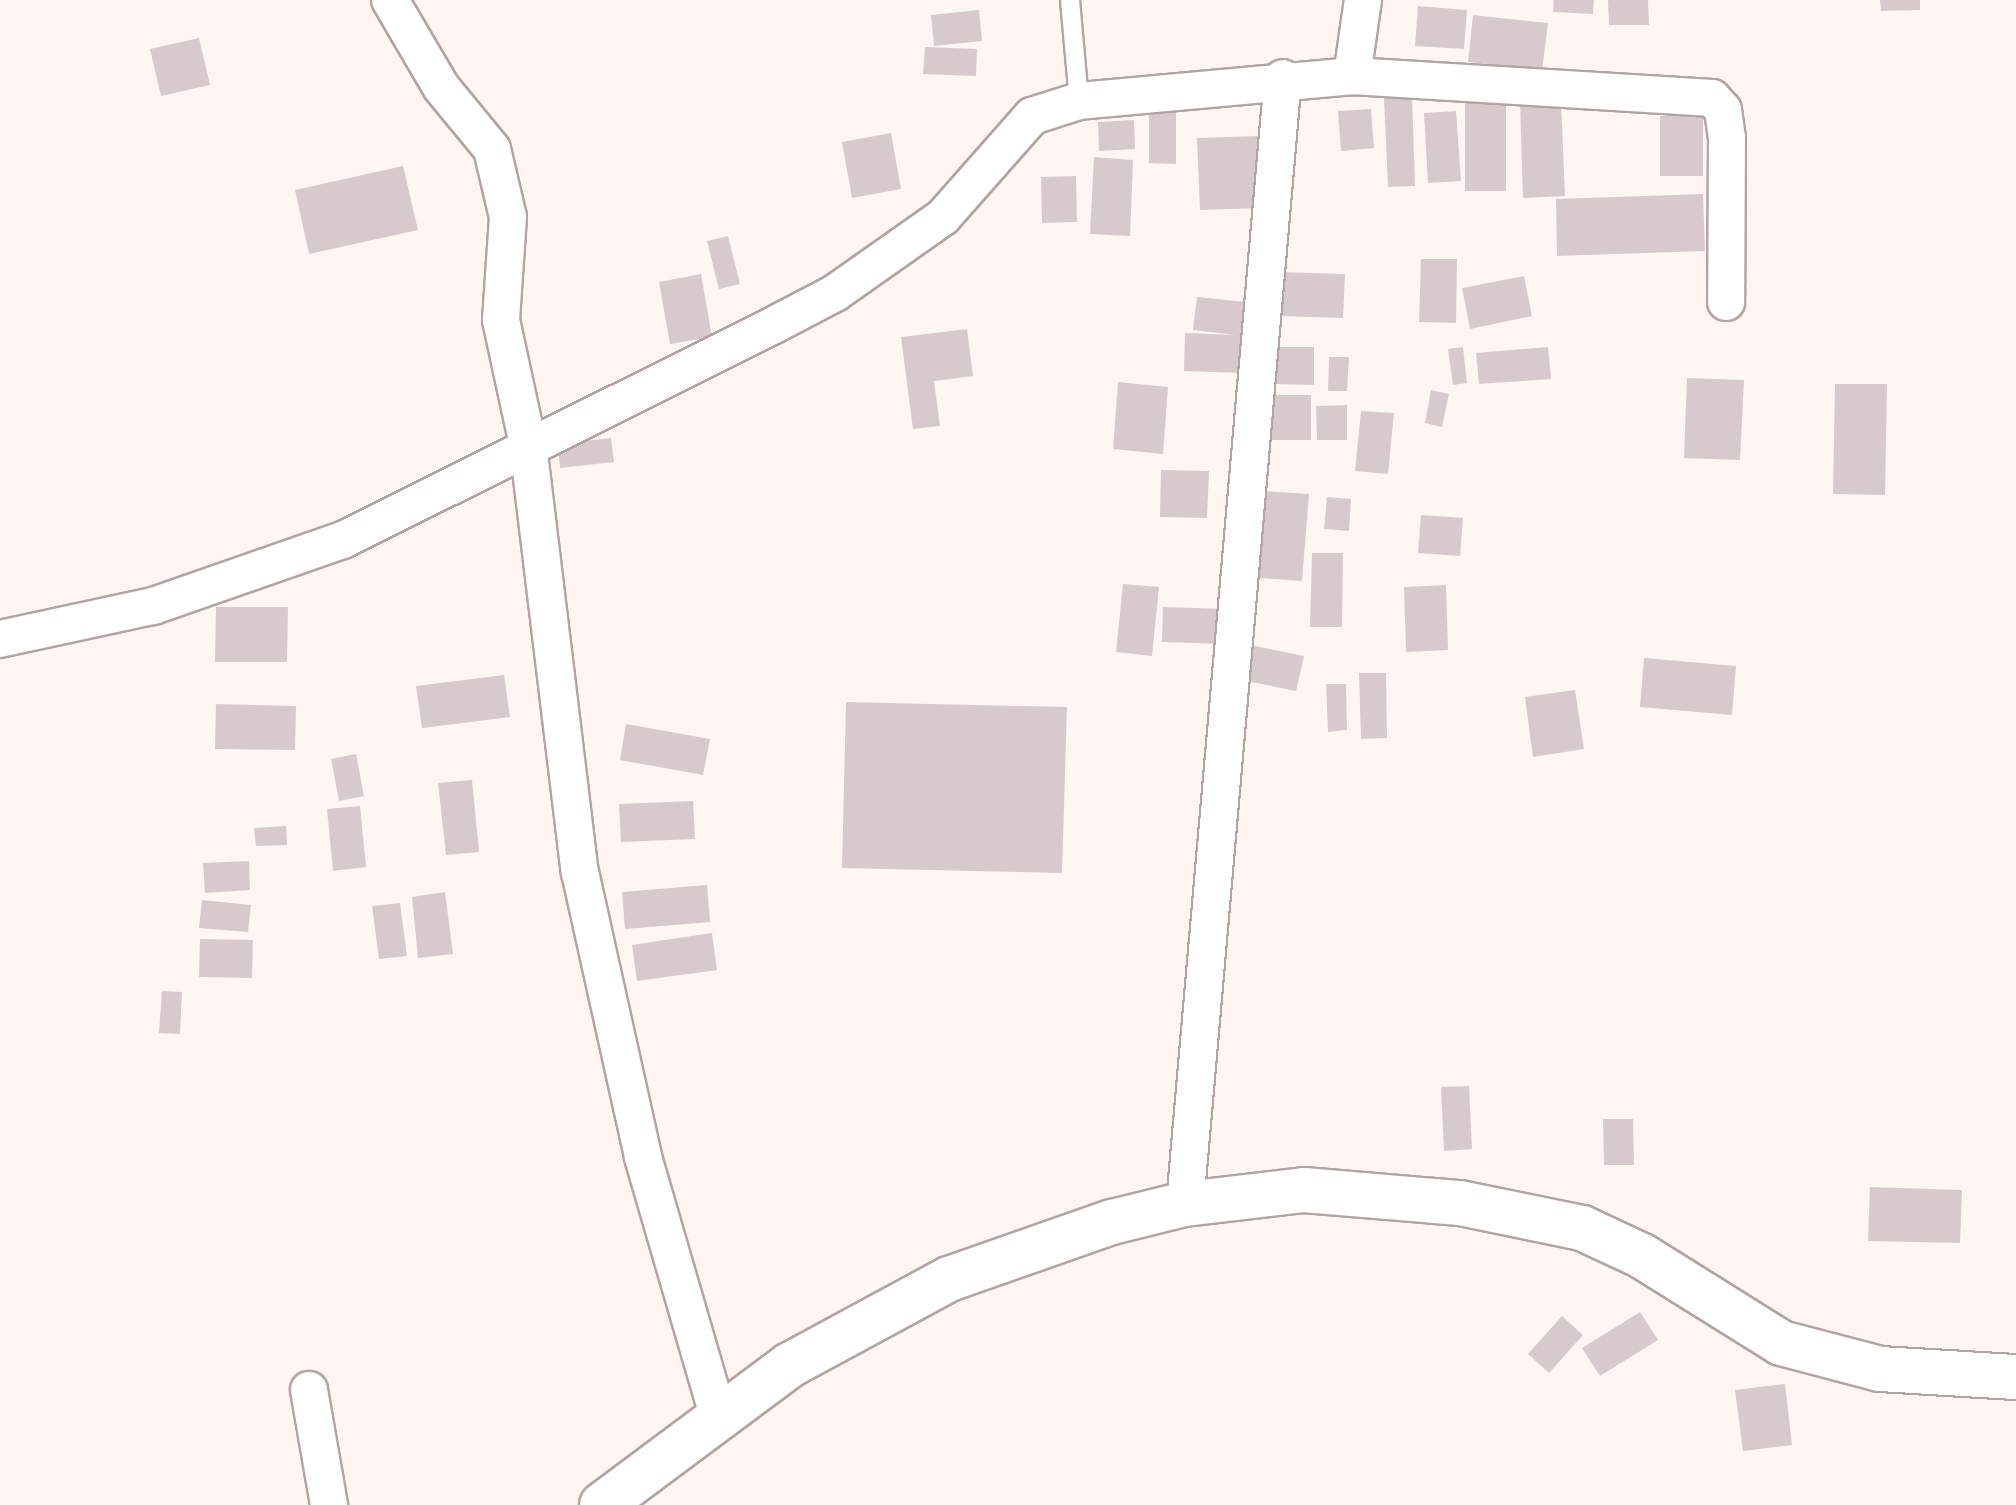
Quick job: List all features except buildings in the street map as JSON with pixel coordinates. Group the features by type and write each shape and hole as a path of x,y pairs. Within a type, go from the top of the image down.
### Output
{"street":[{"path":"390,0 441,87 492,149 508,217 501,320 528,445 580,872 643,1157 719,1418"},
{"path":"1352,76 1363,0"},
{"path":"0,639 153,606 343,540 835,293 943,217 1015,129 1079,101 1283,78 1352,76 1712,98 1723,110 1727,138 1726,302"},
{"path":"1185,1204 1283,78"},
{"path":"602,1505 719,1418 856,1323 949,1279 1036,1245 1185,1204 1304,1190 1530,1215 1642,1256 1781,1343 1880,1369 2016,1377"},
{"path":"309,1390 329,1505"}],"lane":[{"path":"1070,0 1079,101"}]}
